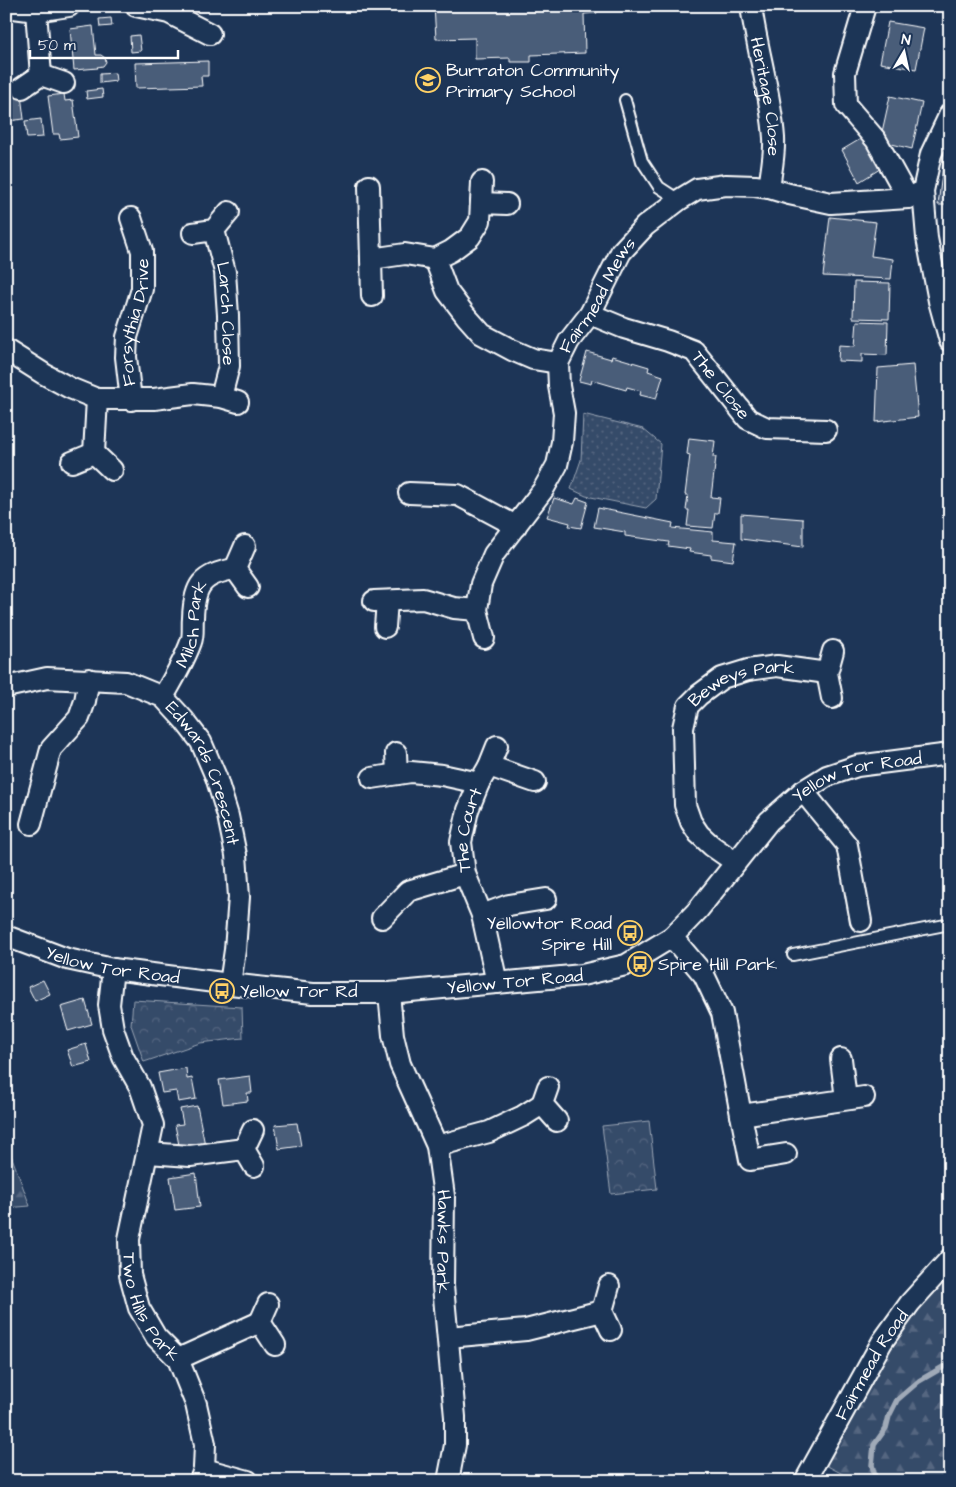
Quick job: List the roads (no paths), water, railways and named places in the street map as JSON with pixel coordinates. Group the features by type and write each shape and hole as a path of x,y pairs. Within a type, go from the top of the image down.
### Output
{"street":[{"path":"6,7 36,11 69,6"},
{"path":"136,6 171,10 210,34"},
{"name":"Heritage Close","path":"751,6 772,116 774,141 770,188"},
{"path":"865,6 845,73 846,104 876,140 916,195 927,238 939,301 950,341"},
{"path":"36,11 41,75"},
{"path":"41,75 64,84"},
{"path":"22,88 41,75"},
{"path":"916,195 950,114"},
{"path":"371,258 405,254 435,259 470,238 480,221 482,182"},
{"name":"Fairmead Mews","path":"484,638 477,610 481,584 494,554 543,490 557,465 562,442 564,413 559,386 558,363 569,341 590,314 621,252 645,226 697,189 726,185 770,188 832,203 916,195"},
{"path":"369,186 372,296"},
{"path":"481,203 507,204"},
{"path":"193,233 214,230 229,212"},
{"name":"Forsythia Drive","path":"130,400 126,357 128,337 142,289 142,250 131,218"},
{"name":"Larch Close","path":"130,400 154,400 194,394 230,399 226,272 214,230"},
{"path":"435,259 447,291 482,334 534,359 558,363"},
{"name":"The Close","path":"590,314 624,328 694,351 748,419 767,428 826,430"},
{"path":"6,350 61,384 98,399 130,400"},
{"path":"94,453 98,399"},
{"path":"72,462 94,453"},
{"path":"94,453 112,470"},
{"path":"409,493 458,495 516,526"},
{"path":"245,546 235,569 248,588"},
{"name":"Milch Park","path":"163,697 182,664 192,639 195,594 204,579 220,571 235,569"},
{"path":"385,627 380,601 423,599 454,608 477,610"},
{"name":"Beweys Park","path":"832,698 827,673 833,651"},
{"name":"Beweys Park","path":"735,862 699,834 688,814 683,728 688,706 722,678 748,670 777,666 827,673"},
{"name":"Edwards Crescent","path":"6,687 47,678 126,682 163,697 201,742 216,777 228,816 236,855 239,897 230,984"},
{"path":"32,824 51,749 79,718 86,700 89,679"},
{"name":"The Court","path":"497,746 468,810 461,842 465,874 482,915 497,983"},
{"path":"396,753 397,774"},
{"name":"Yellow Tor Road","path":"6,936 67,959 113,968 313,993 389,993 582,975 626,965 672,937 698,910 769,821 803,791 827,776 857,766 950,754"},
{"name":"The Court","path":"489,766 535,782"},
{"path":"372,778 411,772 442,775 479,783"},
{"path":"803,791 847,845 861,921"},
{"path":"382,918 408,891 465,874"},
{"path":"482,915 509,905 546,899"},
{"path":"672,937 704,975 722,1013 750,1160 786,1154"},
{"name":"Two Hills Park","path":"113,968 109,1005 113,1029 124,1057 140,1087 153,1125 129,1239 130,1275 139,1308 156,1337 178,1359 196,1404 205,1444 202,1475"},
{"name":"Hawks Park","path":"389,993 393,1035 400,1064 437,1146 444,1196 442,1286 455,1417 455,1445 448,1481"},
{"path":"741,1115 855,1098 841,1059"},
{"path":"437,1146 490,1132 523,1116 545,1096 557,1121"},
{"path":"148,1153 249,1157 253,1130"},
{"name":"Fairmead Road","path":"805,1481 882,1342 910,1304 950,1259"},
{"path":"609,1286 602,1311 611,1330"},
{"path":"448,1337 526,1330 602,1311"},
{"path":"178,1359 264,1313 275,1345"},
{"path":"202,1475 248,1481"}],"lane":[{"path":"625,100 642,161 659,187 679,200"},
{"path":"793,955 950,924"}],"waterway":[{"path":"876,1481 872,1465 874,1445 886,1428 889,1416 897,1400 919,1381 950,1363"}],"place":[{"name":"Burraton Community Primary School","path":"428,80"},
{"name":"Yellowtor Road Spire Hill","path":"630,933"},
{"name":"Spire Hill Park","path":"640,964"},
{"name":"Yellow Tor Rd","path":"222,991"}]}
